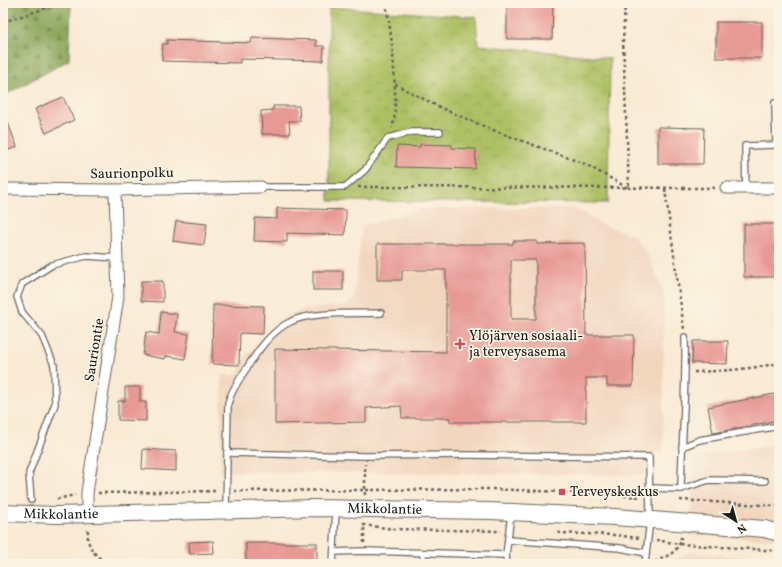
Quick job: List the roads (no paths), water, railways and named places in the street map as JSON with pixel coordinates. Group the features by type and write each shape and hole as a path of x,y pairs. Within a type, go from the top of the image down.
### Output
{"main road":[{"name":"Mikkolantie","path":"3,513 56,516 226,510 336,516 511,512 615,517 774,529"}],"street":[{"name":"Saurionpolku","path":"3,189 115,190 261,187"},
{"path":"726,188 779,188"},
{"name":"Sauriontie","path":"87,514 89,478 118,297 115,190"}],"lane":[{"path":"746,188 745,146 776,145 775,103"},
{"path":"261,187 345,187 365,170 388,138 412,132 440,132"},
{"path":"31,500 29,473 55,404 54,366 42,336 22,312 17,297 22,284 52,265 86,256 117,258"},
{"path":"226,510 228,403 230,395 254,358 276,332 291,321 313,315 381,313"},
{"path":"681,489 686,373 685,337"},
{"path":"682,447 699,440 779,426"},
{"path":"227,453 365,456 467,455 649,457 650,520 646,564"},
{"path":"650,488 681,489 709,480 765,482"},
{"path":"507,564 506,555 511,512"},
{"path":"333,564 336,516"},
{"path":"508,540 620,548 646,553"},
{"path":"334,552 364,551 506,555"},
{"path":"423,553 423,564"}],"place":[{"name":"Ylöjärven sosiaali- ja terveysasema","path":"460,344"},
{"name":"Terveyskeskus","path":"562,492"}]}
